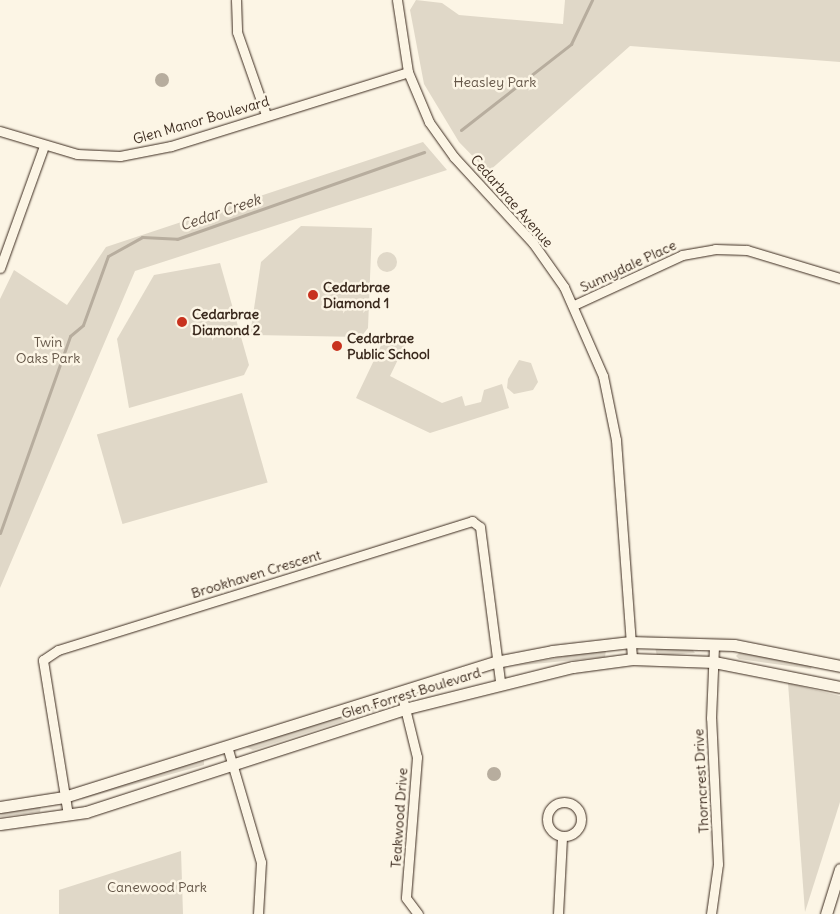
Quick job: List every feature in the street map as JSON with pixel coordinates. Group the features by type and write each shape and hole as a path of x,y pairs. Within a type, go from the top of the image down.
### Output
{"street":[{"path":"236,0 236,32 266,115"},
{"name":"Cedarbrae Avenue","path":"397,0 408,72 440,140 533,243 574,305 611,404 632,660"},
{"name":"Glen Manor Boulevard","path":"0,131 44,146 120,156 171,146 408,72"},
{"path":"0,268 44,146"},
{"name":"Sunnydale Place","path":"574,305 682,255 715,249 747,250 840,278"},
{"name":"Brookhaven Crescent","path":"68,815 41,667 58,650 472,521 480,528 500,682"},
{"name":"Glen Forrest Boulevard","path":"0,807 64,797 496,662 630,642 714,646 814,658 840,666"},
{"name":"Thorncrest Drive","path":"711,914 718,864 711,718 714,646"},
{"name":"Glen Forrest Boulevard","path":"0,824 68,815 232,765 404,709 500,682 632,660 714,662 840,687"},
{"name":"Teakwood Drive","path":"401,692 417,757 417,788 406,898 418,914"},
{"path":"226,746 261,862 258,914"},
{"path":"565,802 576,807 581,818 577,831 562,836 550,830 546,818 551,807 565,802"},
{"path":"558,914 562,836"},
{"path":"826,914 840,869"}],"green space":[{"name":"Heasley Park","path":"416,0 442,3 459,15 563,24 565,0 840,0 840,62 630,46 488,172 459,142 424,84 410,10"},
{"name":"Twin Oaks Park","path":"423,142 447,170 135,271 0,588 0,299 14,270 67,305 106,247"},
{"name":"Cedarbrae Diamond 1","path":"301,226 372,228 368,328 361,337 250,335 261,262"},
{"path":"383,252 391,252 397,258 397,266 391,272 383,272 377,266 377,258"},
{"name":"Cedarbrae Diamond 2","path":"220,263 249,365 244,375 129,408 117,339 154,275"},
{"path":"386,335 405,345 390,376 442,403 462,396 465,406 481,402 484,390 502,384 509,408 430,433 356,398"},
{"path":"519,360 531,363 538,382 533,390 514,394 507,388 508,379"},
{"path":"242,393 268,482 122,524 97,435"},
{"path":"655,647 691,648 695,653 657,656"},
{"path":"602,649 606,650 605,657 514,666"},
{"path":"740,652 812,666 811,669 739,659 736,656"},
{"path":"473,673 476,678 471,681 424,696 416,693"},
{"path":"788,683 840,696 840,802 805,912"},
{"path":"374,704 375,711 253,750 246,747"},
{"path":"204,758 204,765 82,799 82,795"},
{"path":"41,806 40,812 0,817 0,810"},
{"name":"Canewood Park","path":"181,851 183,914 59,914 59,890"}],"shaded area":[{"path":"159,73 165,73 169,80 165,87 159,87 155,83 155,77"},
{"path":"491,767 497,767 501,774 497,781 491,781 487,777 487,771"}],"waterway":[{"name":"Cedar Creek","path":"461,130 571,44 592,0"},
{"name":"Cedar Creek","path":"0,533 70,336 83,325 108,256 142,237 177,239 424,152"}],"place":[{"name":"Cedarbrae Diamond 1","path":"313,295"},
{"name":"Cedarbrae Diamond 2","path":"182,322"},
{"name":"Cedarbrae Public School","path":"337,346"}]}
